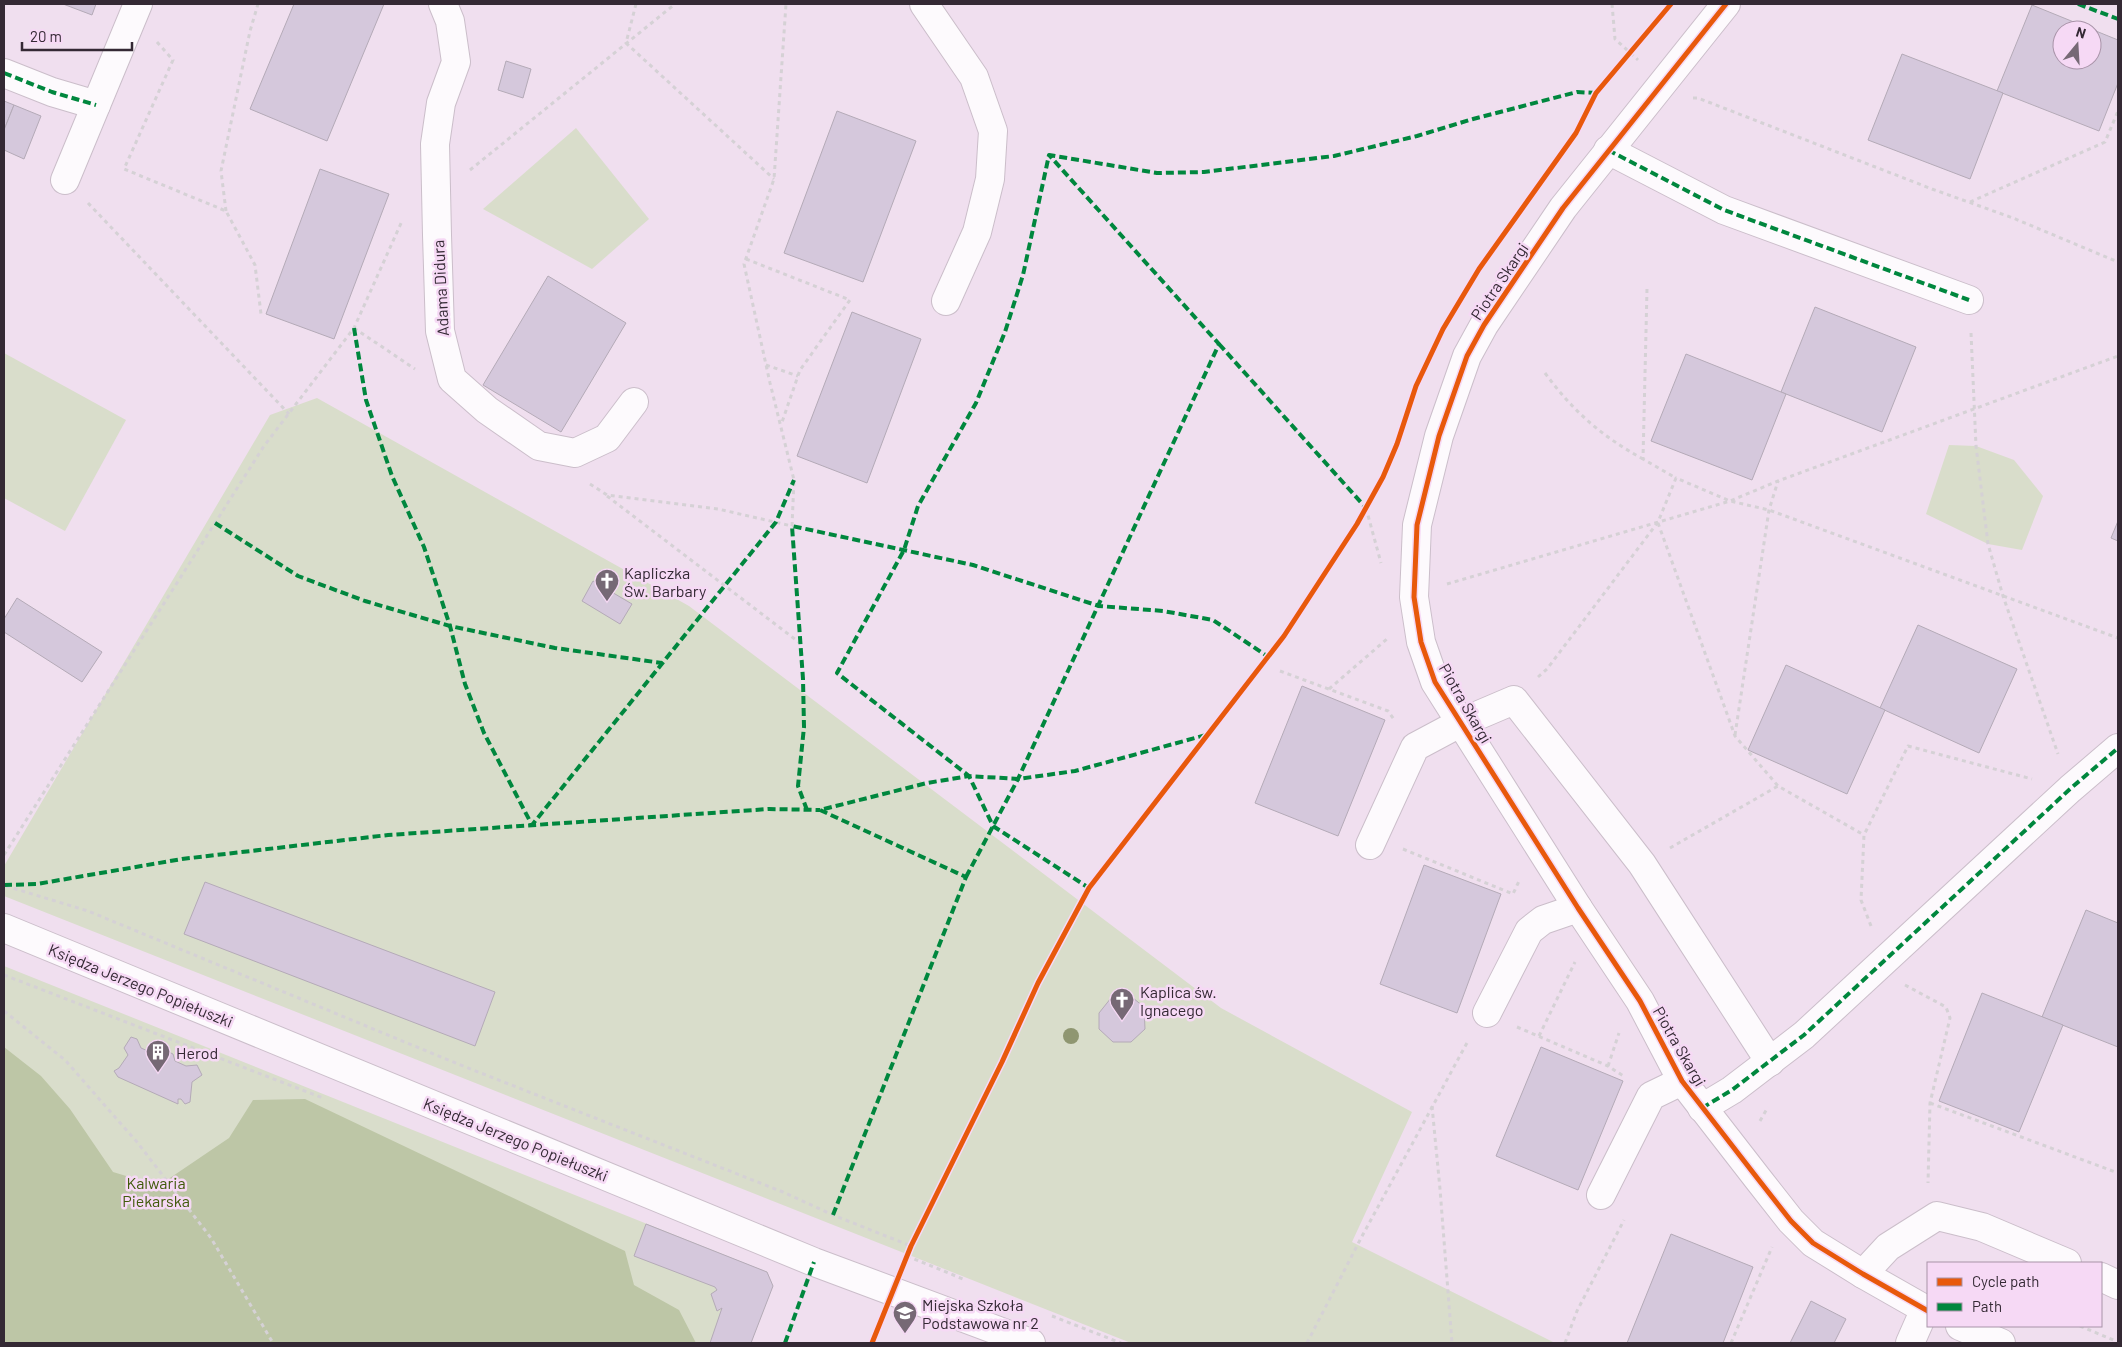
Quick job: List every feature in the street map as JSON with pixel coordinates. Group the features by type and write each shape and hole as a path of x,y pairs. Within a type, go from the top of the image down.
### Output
{"street":[{"path":"65,180 138,4"},
{"name":"Adama Didura","path":"443,4 450,22 456,62 441,103 435,144 440,330 452,379 487,410 539,446 576,453 607,438 634,402"},
{"path":"924,4 974,78 993,131 990,179 978,232 946,301"},
{"name":"Piotra Skargi","path":"1726,4 1662,81 1558,216 1484,325 1466,356 1439,436 1417,525 1414,597 1421,642 1435,682 1578,908 1640,1001 1682,1081 1791,1221 1813,1243 1927,1310"},
{"path":"4,73 52,92 96,105"},
{"path":"1608,150 1724,210 1969,300"},
{"path":"1371,841 1415,747 1460,723 1514,700 1642,864 1770,1062"},
{"path":"1702,1108 1732,1090 1804,1035 2070,789 2118,748"},
{"path":"1487,1013 1529,931 1543,920 1578,908"},
{"name":"Księdza Jerzego Popiełuszki","path":"4,928 814,1262 1031,1343"},
{"path":"1601,1195 1651,1096 1682,1081"},
{"path":"1863,1274 1888,1247 1937,1216 1982,1227 2065,1262"},
{"path":"2102,1277 2118,1285"},
{"path":"1910,1343 1927,1310"},
{"path":"1962,1327 2001,1343"}],"path":[{"path":"258,4 250,31 221,171 226,211 255,265 261,314"},
{"path":"626,43 636,4"},
{"path":"4,855 264,446 354,328 416,190 460,178 675,4"},
{"path":"607,495 718,509 792,526 794,480 744,264 774,179 786,4"},
{"path":"1612,4 1615,39 1683,99 1698,98 2013,218 2118,262"},
{"path":"152,37 173,60 124,169 226,211"},
{"path":"626,43 774,179"},
{"path":"1970,203 2105,142 2118,111"},
{"path":"65,180 289,414"},
{"path":"746,259 850,300 800,370 780,426"},
{"path":"1643,459 1647,289"},
{"path":"1969,300 1976,446 1988,544 2003,596 2070,789"},
{"path":"354,328 419,371"},
{"path":"1414,597 1449,584 1730,501 2118,356"},
{"path":"766,365 798,376"},
{"path":"1545,373 1562,396 1591,425 1619,446 1676,478 1730,501 1769,510 2118,638"},
{"path":"1514,700 1547,669 1658,522 1676,478"},
{"path":"582,479 607,495 800,643"},
{"path":"1735,736 1769,510 1778,482"},
{"path":"1658,522 1735,736 1778,786 1864,835"},
{"path":"1328,689 1393,634"},
{"path":"1280,670 1388,711 1415,747"},
{"path":"1937,1216 1928,1199 1930,1103 1950,1018 1946,1007 1898,981 1885,959 1861,900 1864,835 1908,746 2070,789"},
{"path":"1642,864 1778,786"},
{"path":"1371,841 1513,894 1523,871"},
{"path":"6,886 88,911 458,1064 783,1192 833,1215 912,1246"},
{"path":"1540,1036 1579,953"},
{"path":"4,1011 65,1060 137,1142 211,1238 273,1343"},
{"path":"1307,1343 1432,1106 1477,1025 1487,1013 1608,1066 1630,1080"},
{"path":"1608,1066 1620,1030"},
{"path":"1930,1103 2118,1173"},
{"path":"1432,1106 1452,1343"},
{"path":"1565,1343 1577,1311 1628,1214"},
{"path":"1731,1343 1775,1240"},
{"path":"2082,1327 2118,1342"}],"green space":[{"path":"576,128 649,219 592,269 483,209"},
{"path":"4,353 126,420 65,531 4,498"},
{"path":"317,398 689,606 1221,1008 1412,1112 1352,1242 1555,1343 1131,1343 4,896 4,866 270,415"},
{"path":"1949,445 1976,446 2014,460 2043,496 2022,550 1988,544 1926,514"},
{"name":"Kalwaria Piekarska","path":"4,966 767,1272 773,1286 751,1343 4,1343"},
{"name":"Kalwaria Piekarska","path":"4,1047 41,1076 70,1109 113,1172 146,1182 167,1180 229,1138 253,1100 305,1099 625,1251 634,1285 679,1310 696,1343 4,1343"}],"building":[{"path":"63,4 96,4 92,15"},
{"path":"294,4 384,4 327,141 250,109"},
{"path":"2032,5 2069,20 2052,20 2052,70 2102,70 2102,33 2118,40 2118,83 2099,131 1997,91"},
{"path":"1902,54 2003,93 1970,179 1868,140"},
{"path":"506,61 531,69 523,98 498,90"},
{"path":"4,101 14,105 4,130"},
{"path":"14,105 41,116 24,159 4,150 4,130"},
{"path":"837,111 916,141 863,282 784,253"},
{"path":"320,169 389,194 334,339 266,314"},
{"path":"548,276 626,323 561,432 483,385"},
{"path":"1815,307 1916,347 1882,432 1781,392"},
{"path":"852,312 921,339 867,483 797,456"},
{"path":"1686,354 1786,394 1752,480 1651,441"},
{"path":"2118,521 2118,541 2111,538"},
{"name":"Kapliczka Św. Barbary","path":"593,581 632,604 620,624 582,601"},
{"path":"17,598 102,652 82,682 4,632 4,619"},
{"path":"1918,625 2017,669 1979,753 1880,708"},
{"path":"1786,665 1885,710 1847,794 1748,750"},
{"path":"1302,686 1385,720 1338,836 1255,803"},
{"path":"1424,865 1501,894 1457,1013 1380,984"},
{"path":"205,882 495,992 475,1046 184,934"},
{"path":"2086,910 2118,923 2118,1047 2042,1017"},
{"name":"Kaplica św. Ignacego","path":"1127,993 1144,1007 1145,1029 1131,1042 1113,1042 1099,1029 1099,1013 1111,998"},
{"path":"1982,993 2063,1025 2019,1132 1939,1101"},
{"name":"Herod","path":"131,1037 137,1039 141,1048 148,1051 155,1046 173,1054 175,1061 186,1066 197,1065 202,1075 192,1082 190,1102 185,1104 181,1099 178,1099 178,1104 118,1077 114,1071 119,1068 128,1055 124,1048"},
{"path":"1541,1047 1623,1081 1578,1190 1496,1156"},
{"path":"646,1224 767,1272 773,1286 751,1343 710,1343 722,1308 717,1311 711,1294 717,1290 715,1287 634,1256"},
{"path":"1671,1234 1753,1267 1723,1343 1627,1343"},
{"path":"1811,1301 1846,1319 1834,1343 1790,1343"}],"marked path":[{"path":"2078,4 2118,19"},
{"path":"4,73 52,92 96,105"},
{"path":"1206,735 1075,771 1018,779 969,776 837,673 904,550 918,506 976,403 1005,332 1023,275 1049,155 1157,173 1204,172 1334,156 1417,136 1473,119 1577,92 1596,93"},
{"path":"1608,150 1724,210 1969,300"},
{"path":"966,877 1018,779 1219,344 1049,155"},
{"path":"354,328 366,400 392,476 424,547 450,626 465,684 484,733 532,825 776,522 794,480"},
{"path":"1219,344 1366,508"},
{"path":"215,523 298,576 365,601 450,626 555,648 662,663"},
{"path":"807,810 798,786 804,727 803,679 792,526 973,565 1099,606 1163,611 1213,620 1267,656"},
{"path":"1702,1108 1732,1090 1804,1035 2070,789 2118,748"},
{"path":"833,1215 966,877 820,810 927,783 969,776 993,826 1089,888"},
{"path":"4,885 37,884 182,859 388,835 769,809 820,810"},
{"path":"785,1343 814,1262"}],"cycle path":[{"path":"872,1343 911,1246 1002,1062 1038,983 1089,888 1284,636 1357,524 1383,477 1397,444 1416,386 1443,329 1479,269 1576,133 1596,93 1671,4"},
{"path":"1726,4 1563,208 1484,325 1467,356 1439,436 1417,525 1414,597 1421,642 1435,682 1578,908 1640,1001 1682,1081 1791,1221 1813,1243 1927,1310"}],"place":[{"name":"Kapliczka Św. Barbary","path":"607,602"},
{"name":"Kaplica św. Ignacego","path":"1122,1021"},
{"name":"Herod","path":"158,1073"},
{"name":"Miejska Szkoła Podstawowa nr 2","path":"905,1334"}]}
